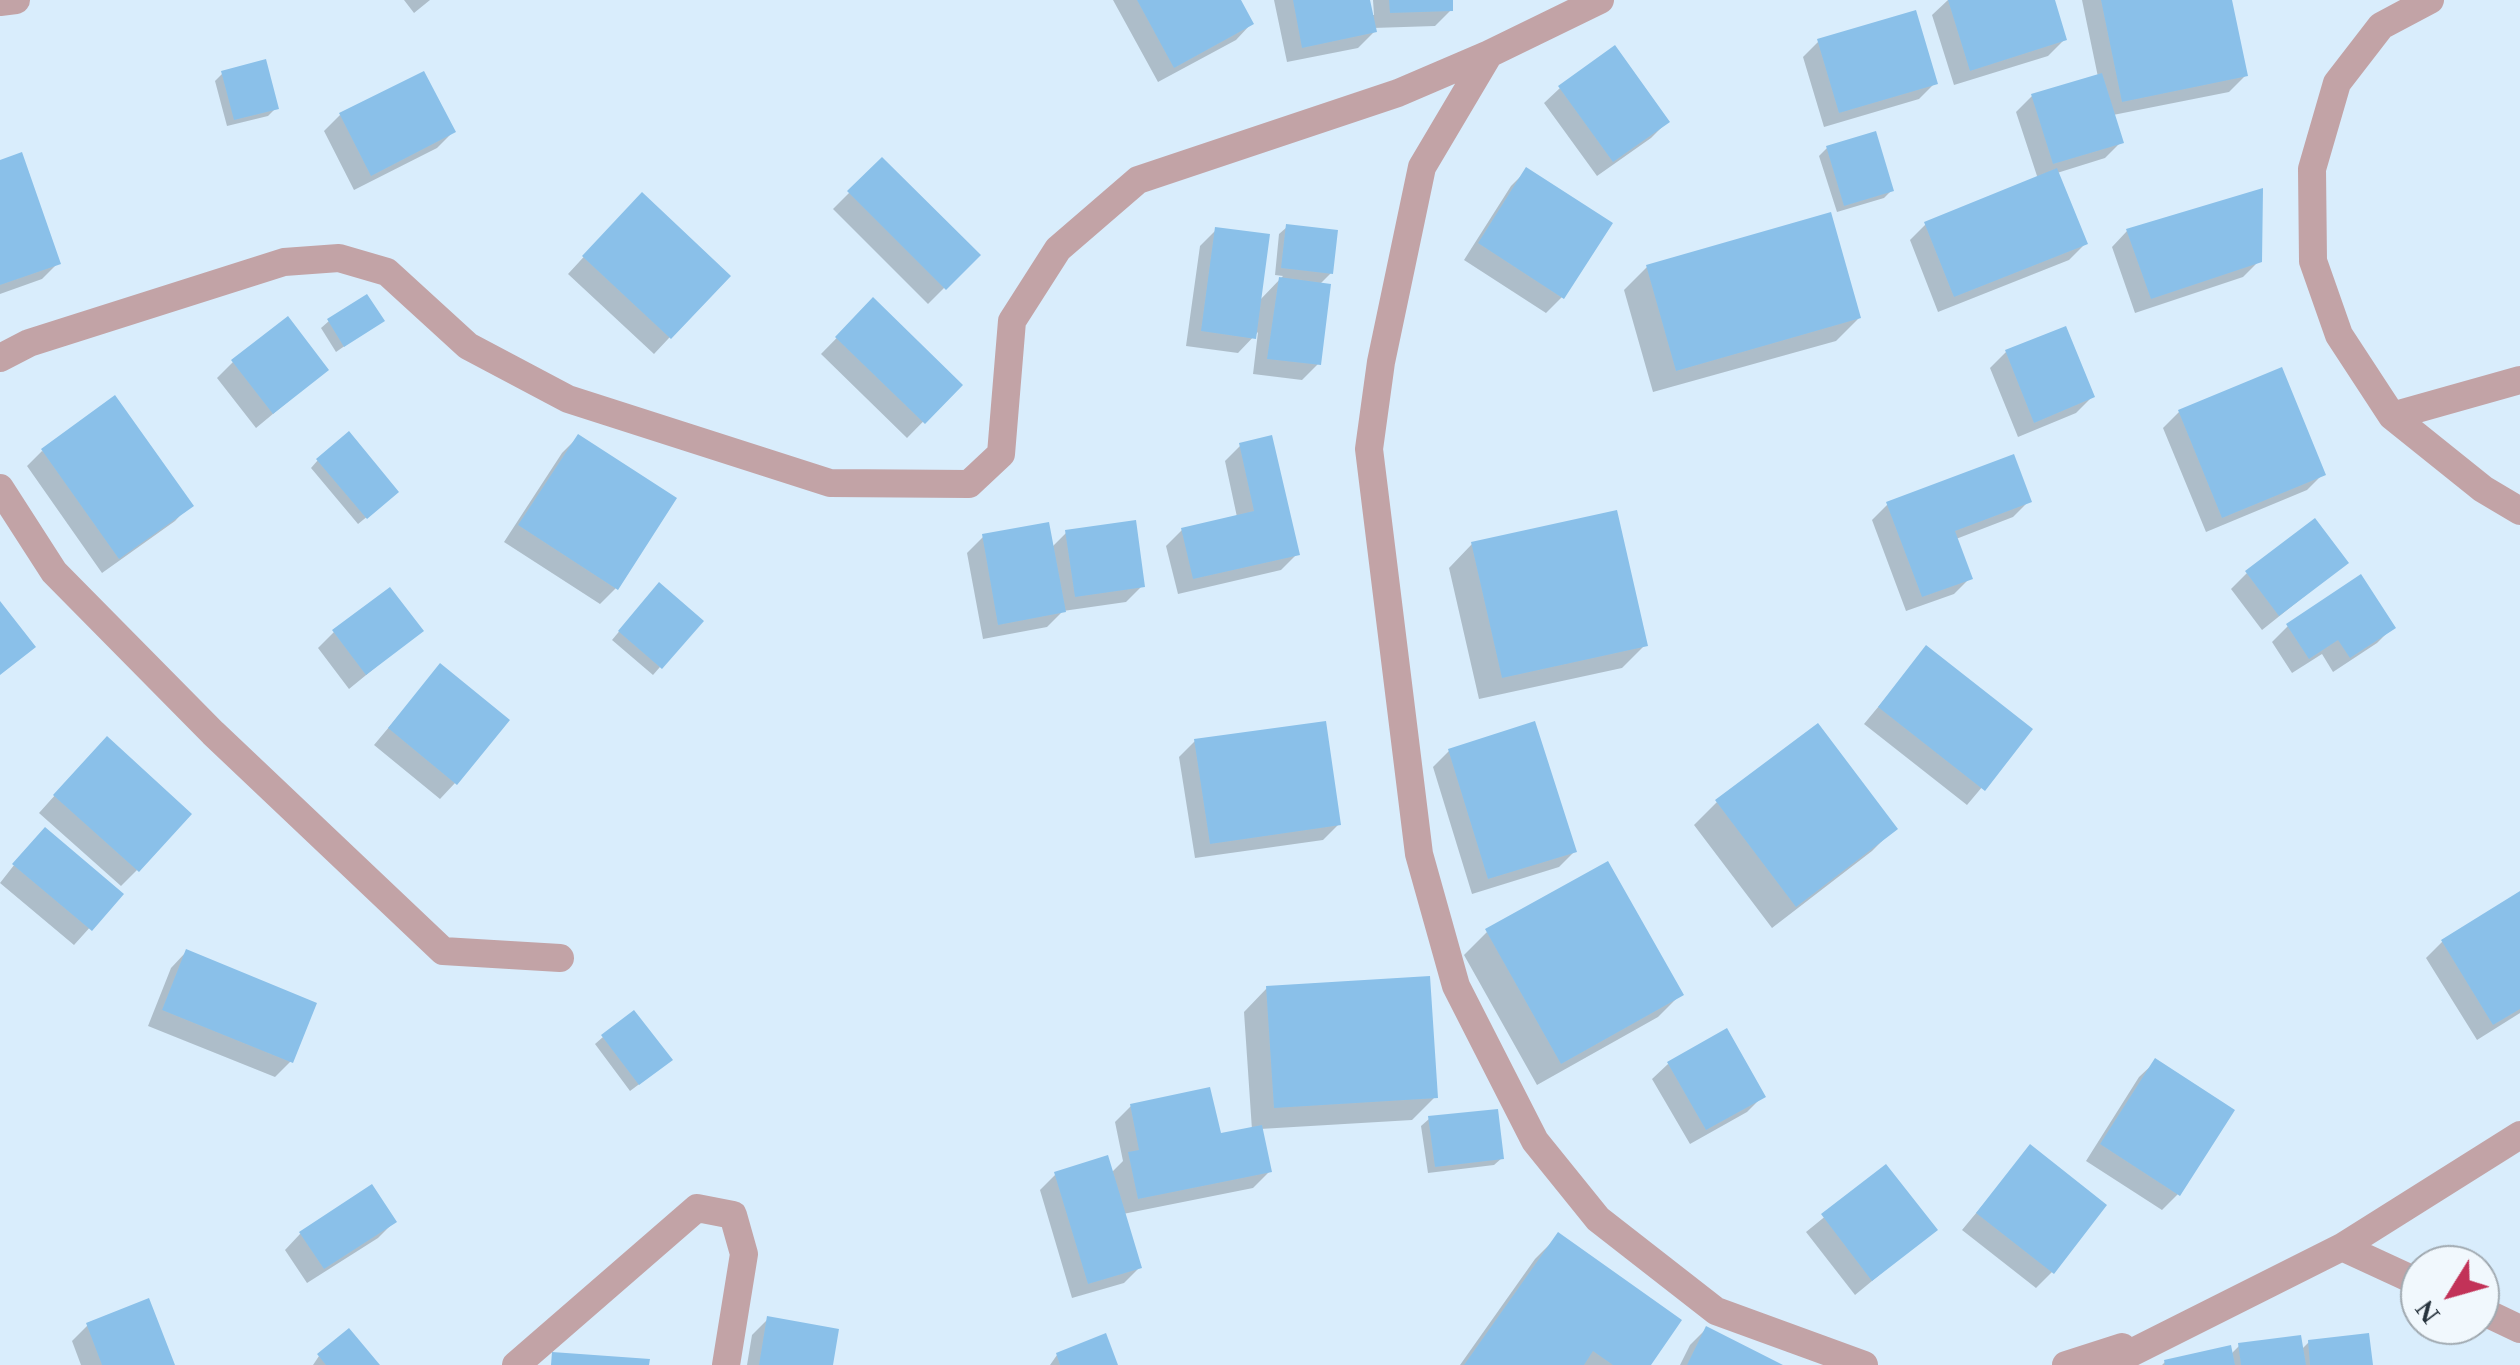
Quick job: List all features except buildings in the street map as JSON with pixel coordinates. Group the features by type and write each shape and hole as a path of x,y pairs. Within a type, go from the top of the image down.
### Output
{"street":[{"path":"0,2 16,0"},
{"path":"0,358 29,343 284,262 339,258 388,272 468,346 568,400 830,483 969,484 1001,454 1012,321 1058,249 1138,180 1398,93 1600,0"},
{"path":"2430,0 2381,26 2337,83 2312,168 2314,261 2339,335 2392,416 2483,490 2520,510"},
{"path":"1489,54 1422,166 1381,362 1370,449 1420,854 1456,986 1534,1141 1598,1219 1716,1311 1864,1365"},
{"path":"2392,416 2520,380"},
{"path":"0,488 54,572 213,734 444,951 560,958"},
{"path":"2107,1365 2342,1247 2520,1135"},
{"path":"516,1365 696,1208 733,1215 744,1254 726,1365"},
{"path":"2342,1247 2400,1273"},
{"path":"2066,1365 2171,1332"}]}
